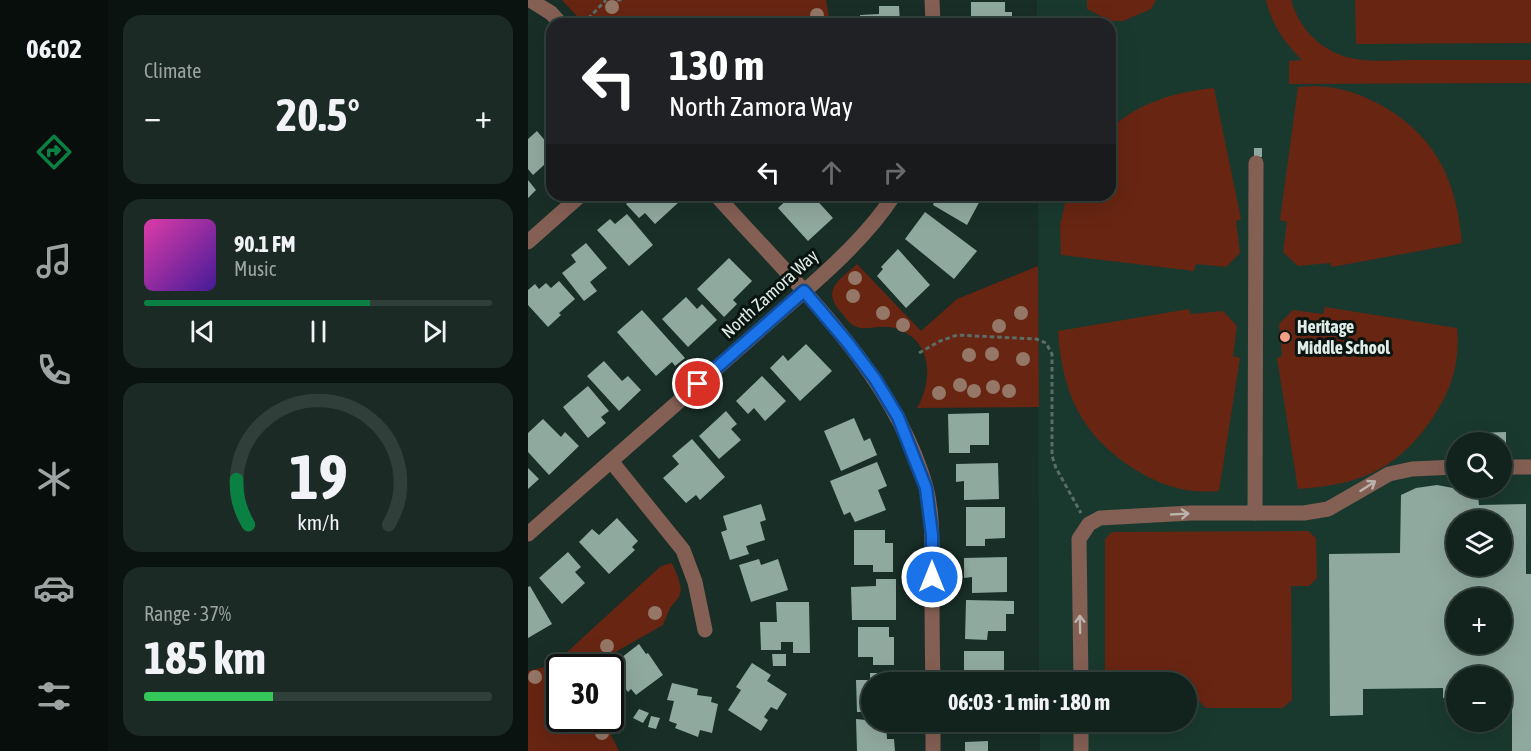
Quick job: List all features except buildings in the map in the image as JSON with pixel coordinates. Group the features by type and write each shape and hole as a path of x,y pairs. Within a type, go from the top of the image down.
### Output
{"street":[{"path":"530,0 556,18"},
{"path":"932,0 933,18"},
{"path":"1255,513 1256,163"},
{"path":"528,242 574,201"},
{"path":"722,201 848,343 875,379 898,417 926,488 932,535 933,672"},
{"name":"North Zamora Way","path":"528,534 804,291 855,243 890,201"},
{"path":"611,461 683,550 695,582 705,630"},
{"path":"1512,466 1531,466"},
{"path":"1081,672 1079,539 1089,524 1100,518 1191,513 1304,513 1328,509 1389,474 1412,469 1446,467"},
{"path":"933,732 933,751"},
{"path":"1081,732 1082,751"}],"path":[{"path":"589,18 606,0"},
{"path":"617,0 624,0"},
{"path":"920,353 940,341 957,335 1036,339 1046,343 1052,354 1052,456 1056,468 1089,524"}],"shaded area":[{"path":"562,0 826,0 829,18 578,18"},
{"name":"Heritage Middle School","path":"1037,0 1531,0 1531,751 1040,751 1040,732 1197,732 1197,672 1039,672 1038,201 1116,201 1116,18 1037,18"},
{"path":"1087,0 1156,0 1151,9 1123,21 1116,21 1116,18 1104,18 1087,9"},
{"path":"1266,0 1291,0 1298,17 1314,39 1329,50 1347,57 1376,61 1531,60 1531,83 1289,84 1289,61 1302,60 1280,33"},
{"path":"1355,0 1531,0 1531,43 1356,44"},
{"path":"1316,86 1353,92 1369,99 1404,120 1419,134 1442,165 1455,201 1462,243 1332,267 1330,263 1298,266 1283,252 1287,222 1280,220 1298,87"},
{"path":"1214,88 1241,219 1236,221 1240,253 1226,267 1196,264 1194,271 1061,255 1060,225 1066,201 1116,201 1116,124 1146,105 1186,92"},
{"path":"857,264 921,331 957,299 1038,266 1039,407 917,408 926,385 927,373 926,361 916,341 907,333 894,328 854,326 832,296 835,285"},
{"path":"1325,307 1457,328 1456,361 1451,381 1437,411 1410,446 1395,459 1379,470 1342,483 1298,489 1277,358 1282,356 1279,324 1293,310 1323,314"},
{"path":"1189,309 1191,314 1223,311 1237,326 1233,356 1240,358 1219,491 1176,488 1146,476 1117,457 1089,428 1078,411 1070,394 1060,353 1058,331"},
{"path":"1308,531 1316,538 1317,578 1309,586 1291,586 1292,700 1283,708 1206,708 1197,701 1197,672 1105,672 1105,539 1112,532"},
{"path":"672,563 681,589 663,625 612,654 565,654 661,566"},
{"path":"546,667 546,732 610,732 619,751 528,751 528,671"}],"place":[{"name":"Heritage Middle School","path":"1285,337"}],"route":[{"path":"698,384 804,291 875,379 898,417 926,488 932,535 932,577"}]}
